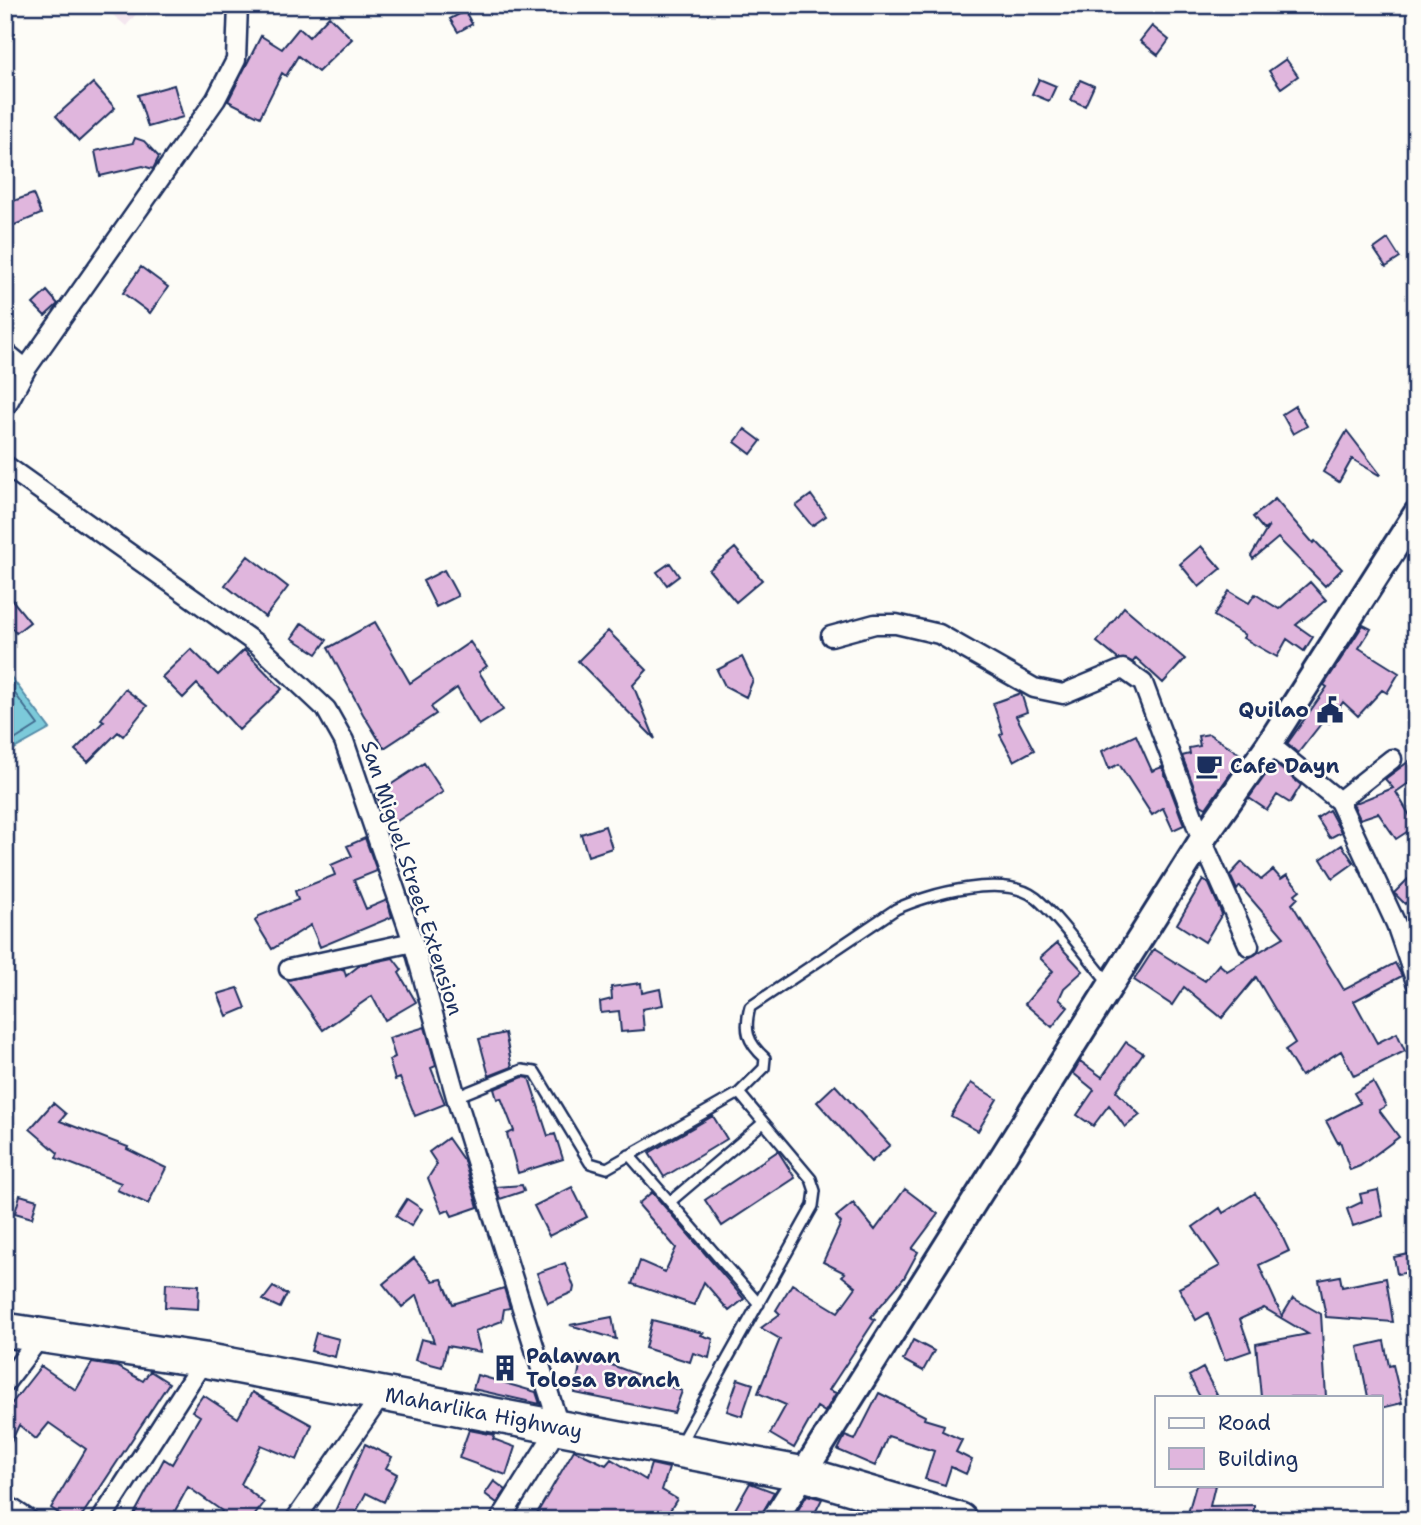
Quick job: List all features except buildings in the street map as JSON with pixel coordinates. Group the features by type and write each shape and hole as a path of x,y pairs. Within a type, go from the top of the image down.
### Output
{"highway":[{"name":"Maharlika Highway","path":"5,1330 204,1360 804,1474 960,1520"}],"street":[{"path":"5,408 26,369 216,99 236,60 238,5"},
{"path":"5,352 26,369"},
{"name":"San Miguel Street Extension","path":"5,466 258,645 326,709 344,741 413,943 456,1097 559,1426"},
{"path":"5,488 24,481"},
{"path":"774,1520 1202,840 1269,744 1416,514"},
{"path":"831,636 875,624 896,624 939,634 1034,688 1063,694 1123,669 1143,683 1202,840 1248,946"},
{"path":"1269,744 1339,801 1396,924 1416,982"},
{"path":"1339,801 1392,759"},
{"path":"289,969 413,943"},
{"path":"5,1383 41,1336"},
{"path":"101,1520 204,1360"},
{"path":"295,1520 383,1393"},
{"path":"500,1520 559,1426"},
{"path":"5,1504 29,1520"}],"lane":[{"path":"456,1097 522,1070 535,1072 590,1163 607,1168 738,1093 764,1068 765,1058 752,1046 745,1027 750,1007 877,921 918,899 992,886 1016,888 1035,897 1111,986"},
{"path":"677,1449 813,1206 815,1191 811,1179 738,1093"},
{"path":"671,1201 764,1123"},
{"path":"629,1155 759,1304"}],"shaded area":[{"path":"101,5 144,5 126,26"}],"water":[{"path":"5,669 50,729 5,754"}],"place":[{"name":"Quilao","path":"1330,710"},
{"name":"Cafe Dayn","path":"1209,766"},
{"name":"Palawan Tolosa Branch","path":"505,1368"}]}
